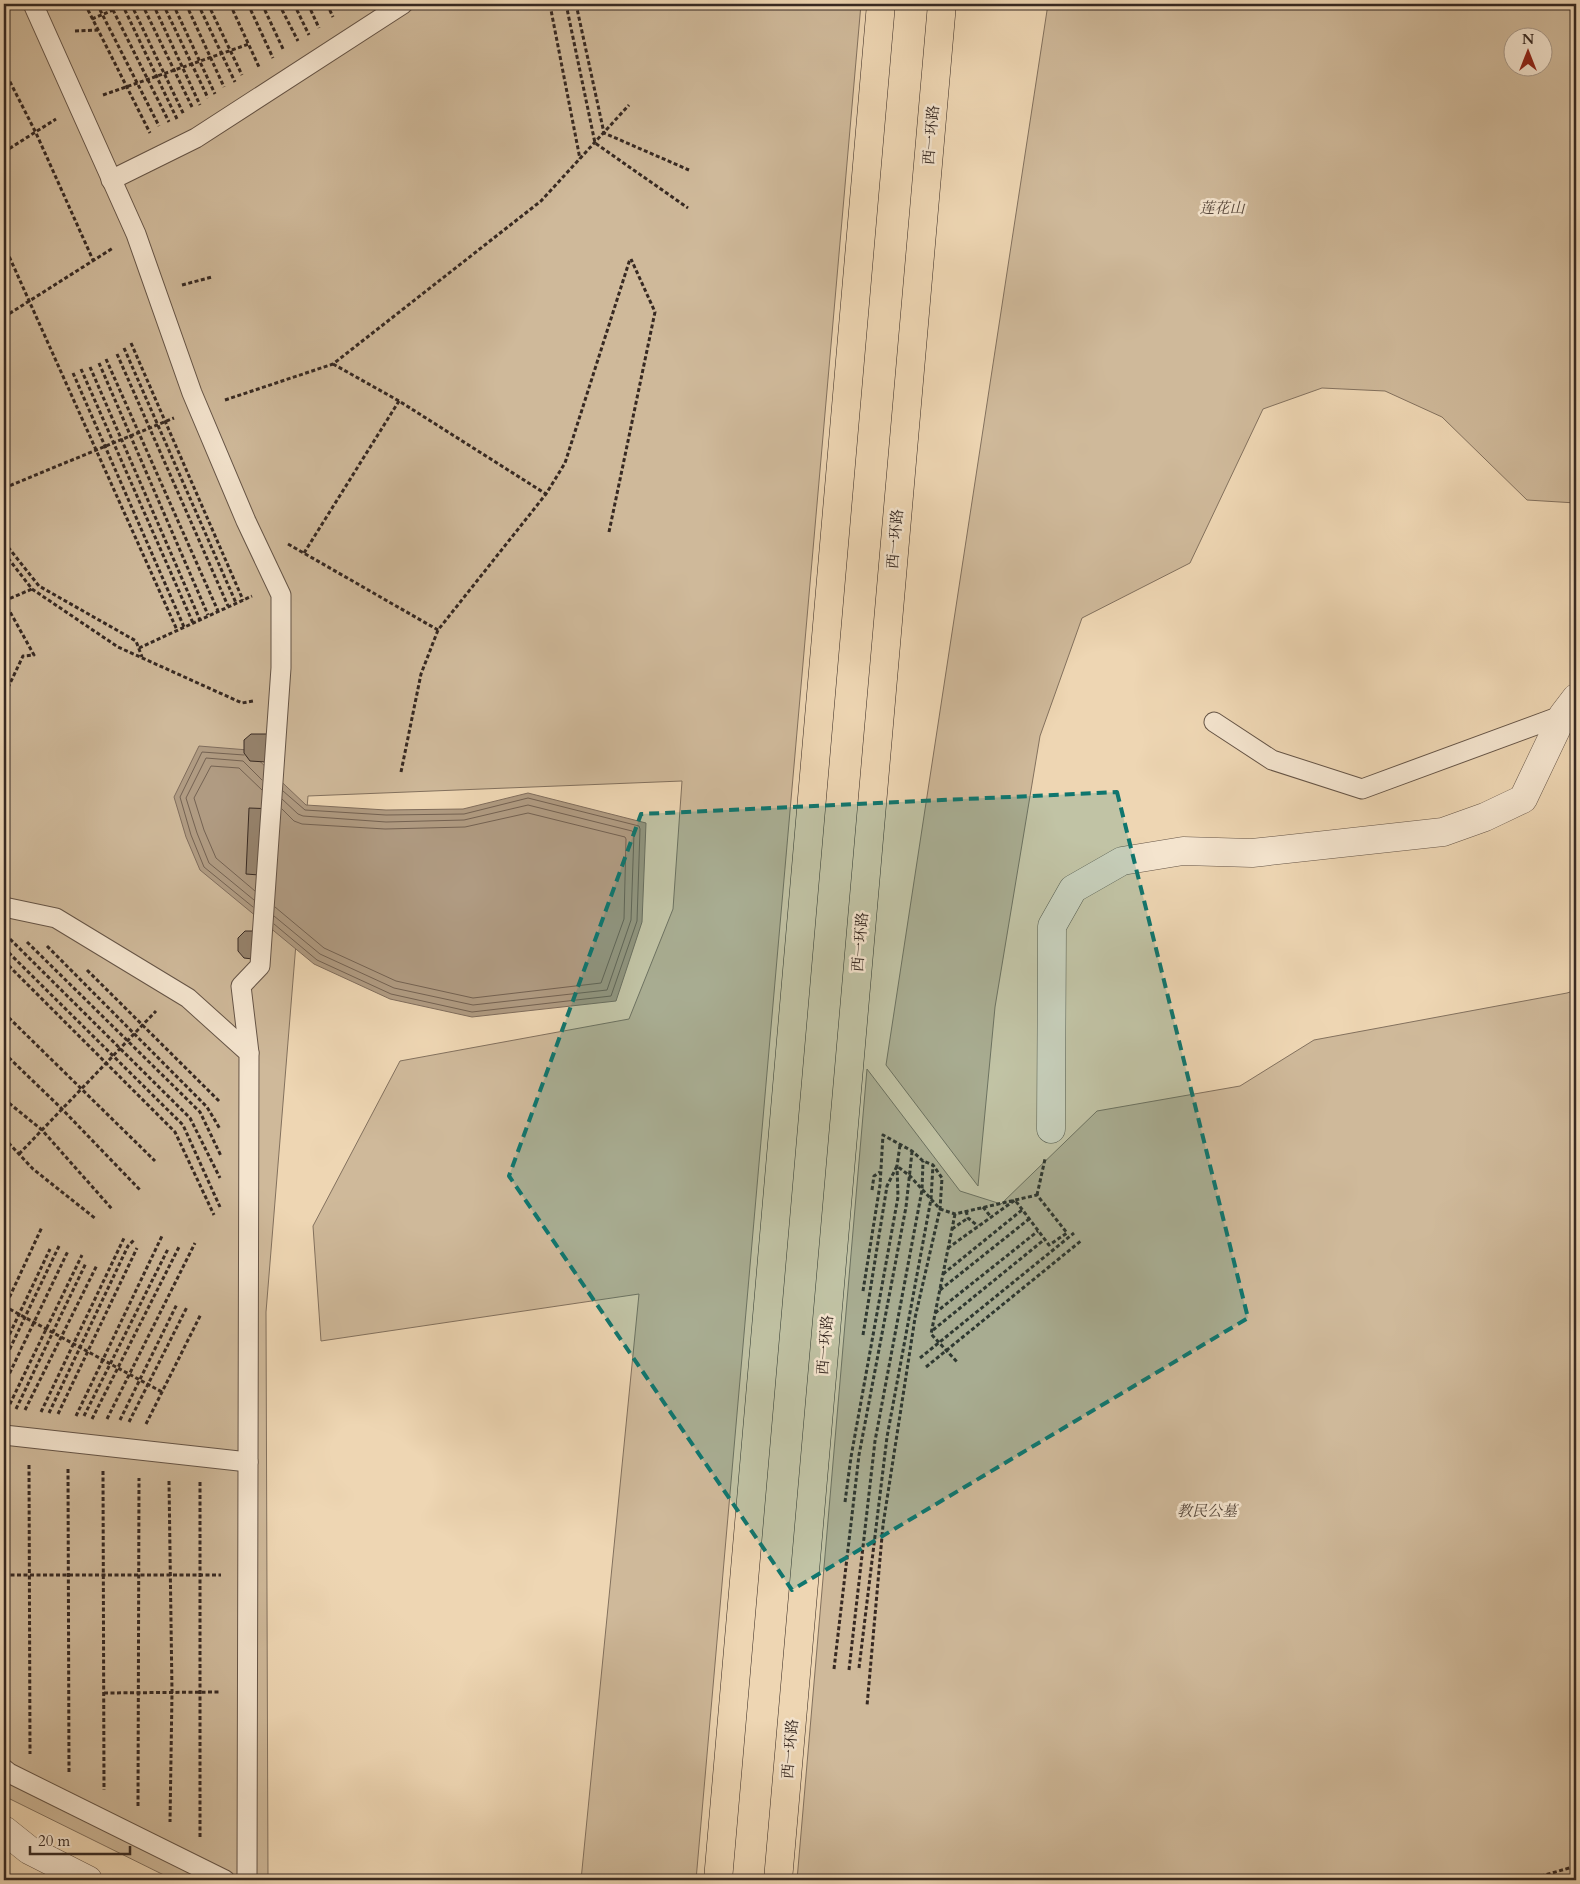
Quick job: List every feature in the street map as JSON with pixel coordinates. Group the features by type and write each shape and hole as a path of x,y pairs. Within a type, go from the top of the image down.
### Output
{"highway":[{"path":"718,1880 881,4"},
{"name":"西一环路","path":"778,1880 942,4"}],"street":[{"path":"1051,1129 1052,926 1073,889 1122,860 1182,851 1252,853 1443,832 1484,817 1523,799 1570,707"},
{"path":"4,1830 29,1850 88,1880"}],"lane":[{"path":"33,4 136,234 198,408 246,521 281,595 281,668 260,966 241,986 249,1053 247,1880"},
{"path":"111,180 208,129 403,4"},
{"path":"1214,722 1272,760 1362,789 1570,707"},
{"path":"4,907 56,918 188,998 249,1053"},
{"path":"69,1442 248,1462"},
{"path":"4,1769 30,1784 225,1880"}],"path":[{"path":"85,4 127,88 208,129"},
{"path":"97,4 138,84 208,129"},
{"path":"110,4 148,80 208,129"},
{"path":"92,18 122,5 129,4 165,74 208,129"},
{"path":"142,4 174,70 208,129"},
{"path":"153,4 208,129"},
{"path":"163,4 192,64 208,129"},
{"path":"173,4 200,61 208,129"},
{"path":"186,4 210,57 208,129"},
{"path":"198,4 221,54 208,129"},
{"path":"208,4 230,50 208,129"},
{"path":"230,4 248,44 296,73"},
{"path":"248,4 296,73"},
{"path":"262,4 296,73"},
{"path":"279,4 296,73"},
{"path":"294,4 296,73"},
{"path":"566,4 595,142 688,208"},
{"path":"576,4 604,132"},
{"path":"122,5 157,77 208,129"},
{"path":"550,5 580,159"},
{"path":"127,88 248,44"},
{"path":"4,70 33,125 93,260"},
{"path":"4,488 198,408 333,364 541,202 629,105"},
{"path":"604,132 689,170"},
{"path":"4,317 136,234"},
{"path":"4,245 177,630"},
{"path":"400,772 421,674 438,630 546,494 565,463 630,259 656,312 609,532"},
{"path":"131,343 243,600"},
{"path":"124,348 236,603"},
{"path":"117,354 228,606"},
{"path":"106,359 218,611"},
{"path":"98,363 208,615"},
{"path":"333,364 399,401 546,494"},
{"path":"90,367 200,620"},
{"path":"81,369 193,623"},
{"path":"72,373 184,627"},
{"path":"304,553 399,401"},
{"path":"4,542 39,586 136,641 143,658"},
{"path":"288,544 438,630"},
{"path":"4,553 32,589 118,647 242,703 278,699"},
{"path":"4,696 23,656 34,655 4,601 32,589"},
{"path":"139,648 260,592"},
{"path":"10,939 190,1118 224,1185"},
{"path":"41,940 207,1107 220,1129"},
{"path":"27,942 200,1112 221,1156"},
{"path":"4,948 183,1125 220,1207"},
{"path":"4,961 176,1132 214,1215"},
{"path":"83,966 220,1102"},
{"path":"19,1154 127,1042 174,990"},
{"path":"4,1013 155,1161"},
{"path":"4,1053 62,1109 141,1191"},
{"path":"4,1099 42,1130 112,1209"},
{"path":"1037,1195 1051,1129"},
{"path":"862,1299 880,1185 883,1135 912,1151 923,1161 933,1165 942,1178 940,1209 915,1318 883,1525 867,1706"},
{"path":"4,1138 33,1169 96,1219"},
{"path":"844,1507 851,1457 898,1197 897,1166 900,1145"},
{"path":"834,1669 859,1455 906,1207 912,1151"},
{"path":"849,1670 875,1441 922,1190 923,1161"},
{"path":"859,1668 887,1437 931,1199 933,1165"},
{"path":"897,1166 910,1176 940,1209 954,1214 1037,1195"},
{"path":"863,1336 887,1186 897,1166"},
{"path":"1037,1195 1068,1234"},
{"path":"948,1248 1015,1200"},
{"path":"1015,1200 1049,1245 1068,1234 1074,1233"},
{"path":"995,1205 1001,1210"},
{"path":"983,1207 991,1217"},
{"path":"943,1274 1022,1210"},
{"path":"966,1212 968,1218 978,1226"},
{"path":"954,1214 930,1334 958,1363"},
{"path":"952,1229 968,1218"},
{"path":"940,1290 1029,1219"},
{"path":"42,1227 4,1307 162,1392"},
{"path":"935,1313 1038,1232"},
{"path":"920,1358 1068,1234"},
{"path":"69,1803 69,1442 73,1344 124,1236"},
{"path":"69,1442 103,1360 162,1236"},
{"path":"69,1442 80,1348 128,1246 135,1239"},
{"path":"932,1330 1045,1239"},
{"path":"926,1367 1082,1240"},
{"path":"69,1442 130,1374 195,1243"},
{"path":"4,1361 60,1244"},
{"path":"69,1442 118,1368 180,1245"},
{"path":"30,1784 30,1575 69,1442 88,1352 137,1248"},
{"path":"4,1346 50,1249"},
{"path":"69,1442 168,1249"},
{"path":"4,1385 68,1251"},
{"path":"4,1416 82,1255"},
{"path":"86,1263 52,1332 69,1442 103,1575 104,1820"},
{"path":"96,1265 62,1337 69,1442 138,1575 138,1837"},
{"path":"69,1442 140,1379 177,1304"},
{"path":"69,1442 148,1384 187,1306"},
{"path":"69,1442 162,1392 202,1314"},
{"path":"168,1453 172,1692 169,1853"},
{"path":"200,1457 200,1868"},
{"path":"4,1575 248,1575"},
{"path":"104,1693 248,1691"},
{"path":"1521,1877 1538,1877 1576,1866"},
{"path":"1534,1880 1538,1877"}],"highlighted area":[{"path":"1117,792 1248,1318 792,1590 509,1176 641,814"}],"green space":[{"path":"4,4 861,4 696,1880 581,1880 639,1294 321,1341 313,1226 400,1061 629,1019 673,909 682,781 308,796 266,1312 268,1880 174,1880 4,1796"},
{"name":"莲花山","path":"1048,4 1576,4 1576,503 1527,500 1442,417 1385,391 1322,388 1263,409 1190,563 1082,618 1040,736 995,1007 978,1186 886,1065"},
{"name":"教民公墓","path":"1576,990 1576,1880 797,1880 867,1069 960,1191 1001,1204 1097,1111 1240,1086 1314,1040"}],"water":[{"path":"199,746 248,750 306,805 386,810 463,809 528,793 646,823 642,922 616,1001 472,1017 390,999 314,964 200,870 186,837 174,797"}],"building":[{"path":"251,734 267,734 266,762 250,761 244,753 244,740"},
{"path":"249,808 275,809 272,876 246,874"},
{"path":"245,931 261,931 261,960 244,958 238,951 238,938"}]}
